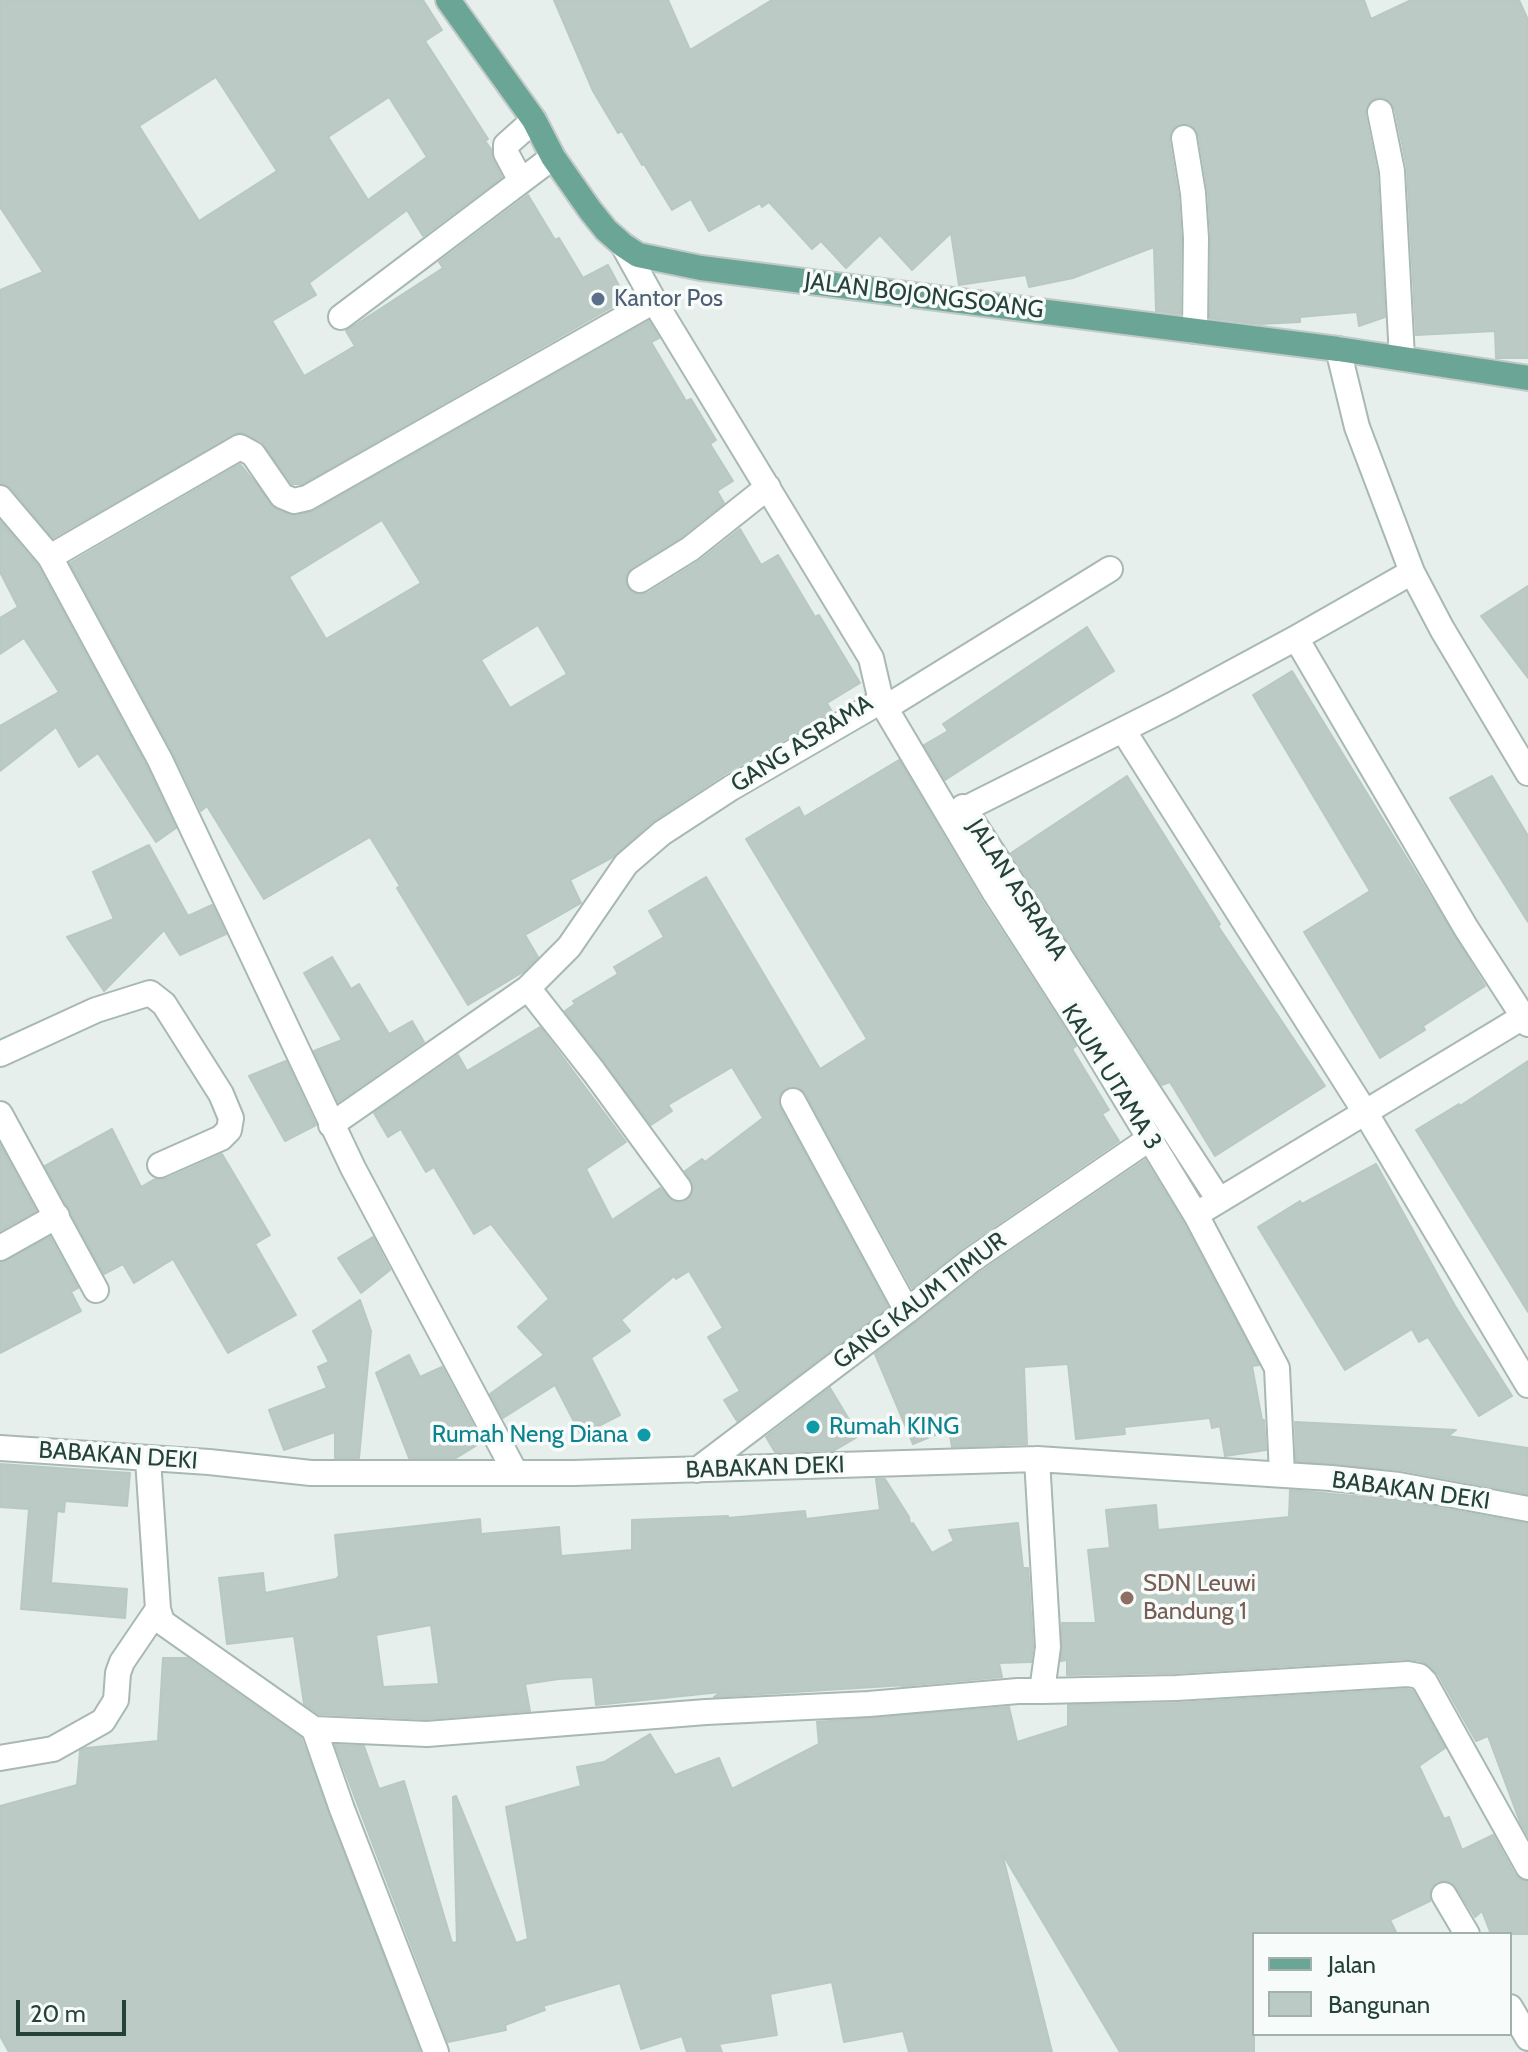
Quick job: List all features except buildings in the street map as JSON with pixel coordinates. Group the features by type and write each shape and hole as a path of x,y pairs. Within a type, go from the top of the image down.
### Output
{"main road":[{"name":"JALAN BOJONGSOANG","path":"448,0 534,120 553,157 590,210 623,245 650,258 701,268 1338,349 1528,378"}],"street":[{"path":"1380,112 1392,171 1402,358"},
{"path":"521,181 506,153 506,145 534,120"},
{"path":"1184,138 1196,238 1195,331"},
{"path":"341,317 553,157"},
{"name":"GANG ASRAMA","path":"331,1125 528,988 569,947 626,864 662,833 731,788 888,704 871,658 623,245"},
{"path":"50,557 240,447 253,454 282,496 294,501 307,498 654,301"},
{"path":"1338,349 1357,427 1412,572 1442,629 1528,773"},
{"path":"640,580 690,549 768,487"},
{"path":"0,498 50,557 160,760 331,1125 515,1472"},
{"path":"888,704 1110,569"},
{"path":"958,812 1123,730 1412,572"},
{"path":"1196,1215 1526,1018 1466,928 1296,638"},
{"name":"KAUM UTAMA 3","path":"888,704 958,812 995,893 1091,1042 1196,1215 1277,1368 1282,1474"},
{"path":"1123,730 1365,1112 1528,1385"},
{"name":"JALAN ASRAMA","path":"958,812 1219,1200"},
{"path":"528,988 619,1104 679,1188"},
{"path":"0,1054 96,1010 150,993 164,1004 221,1094 231,1118 229,1130 221,1138 160,1165"},
{"path":"793,1101 907,1311"},
{"path":"0,1114 96,1290"},
{"name":"GANG KAUM TIMUR","path":"697,1470 970,1261 1149,1139"},
{"path":"0,1248 57,1216"},
{"name":"BABAKAN DEKI","path":"0,1448 209,1462 311,1473 697,1470 1037,1459 1282,1474 1399,1485 1528,1509"},
{"path":"148,1459 158,1609 162,1622 314,1729 427,1734 1018,1691 1176,1688 1408,1674 1419,1676 1425,1682 1528,1867"},
{"path":"1037,1459 1048,1647 1042,1691"},
{"path":"0,1758 53,1749 103,1721 116,1700 122,1662 158,1609"},
{"path":"314,1729 436,2052"},
{"path":"1444,1895 1466,1932"},
{"path":"1512,2010 1528,2038"}],"place":[{"name":"Kantor Pos","path":"598,299"},
{"name":"Rumah KING","path":"813,1427"},
{"name":"Rumah Neng Diana","path":"644,1435"},
{"name":"SDN Leuwi Bandung 1","path":"1127,1598"}]}
